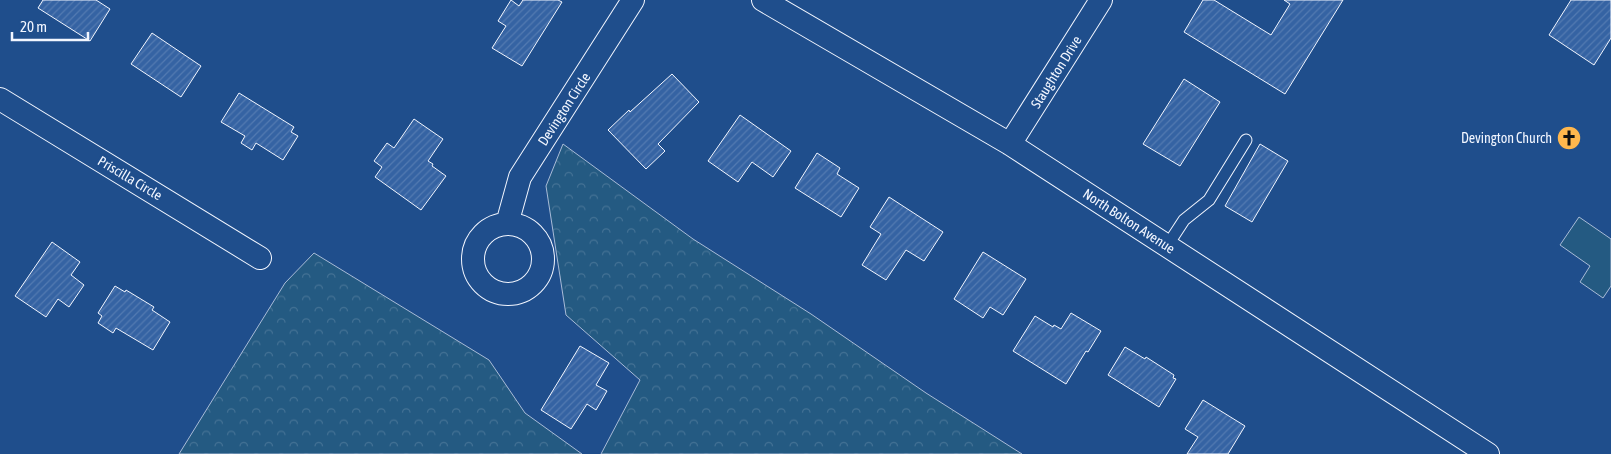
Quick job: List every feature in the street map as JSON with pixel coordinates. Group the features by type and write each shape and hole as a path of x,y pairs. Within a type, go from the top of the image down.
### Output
{"street":[{"name":"Devington Circle","path":"507,224 520,177 633,0"},
{"name":"North Bolton Avenue","path":"763,0 1010,144 1488,454"},
{"name":"Staughton Drive","path":"1010,144 1101,0"},
{"name":"Priscilla Circle","path":"0,99 260,258"}],"lane":[{"path":"1167,246 1184,220 1210,200 1246,140"}],"green space":[{"path":"563,144 693,239 811,314 926,393 1022,454 601,454 640,380 566,315 546,186"},
{"path":"1579,217 1611,239 1611,286 1603,298 1580,282 1590,266 1560,245"},
{"path":"314,253 489,360 525,413 582,454 179,454 285,283"}],"building":[{"path":"43,0 96,0 110,9 90,41 38,8"},
{"path":"511,0 519,6 523,0 558,0 562,2 522,66 492,48 506,26 498,21"},
{"path":"1203,0 1214,0 1271,35 1290,4 1284,0 1343,0 1285,94 1184,32"},
{"path":"1571,0 1611,0 1611,38 1594,65 1549,35"},
{"path":"152,33 201,66 181,97 131,64"},
{"path":"672,74 699,102 658,144 665,151 646,169 608,130"},
{"path":"1184,79 1220,102 1180,166 1143,144"},
{"path":"239,93 294,127 291,132 298,136 283,160 256,143 252,150 241,143 245,136 221,122"},
{"path":"740,115 791,151 773,177 752,162 738,182 708,161"},
{"path":"414,119 443,139 428,161 446,176 421,210 375,177 382,167 374,161 387,143 394,148"},
{"path":"1260,144 1288,161 1252,222 1225,206"},
{"path":"817,153 840,168 837,174 859,188 841,217 795,188"},
{"path":"889,197 943,232 924,261 906,250 886,280 862,265 881,234 870,227"},
{"path":"52,242 80,262 71,275 84,285 69,307 58,299 46,317 15,296"},
{"path":"983,252 1026,279 1003,315 990,307 983,318 954,299"},
{"path":"115,286 125,292 126,290 154,307 152,310 170,322 153,350 116,328 113,333 98,323 102,316 98,313"},
{"path":"1071,313 1101,331 1066,384 1013,351 1035,316 1053,327 1054,325 1061,329"},
{"path":"580,346 609,363 596,385 607,391 596,410 587,404 571,429 541,410"},
{"path":"1125,347 1145,359 1146,357 1174,375 1173,378 1176,379 1159,407 1108,375"},
{"path":"1203,400 1245,426 1228,454 1187,454 1198,437 1185,429"}],"place":[{"name":"Devington Church","path":"1569,138"}]}
